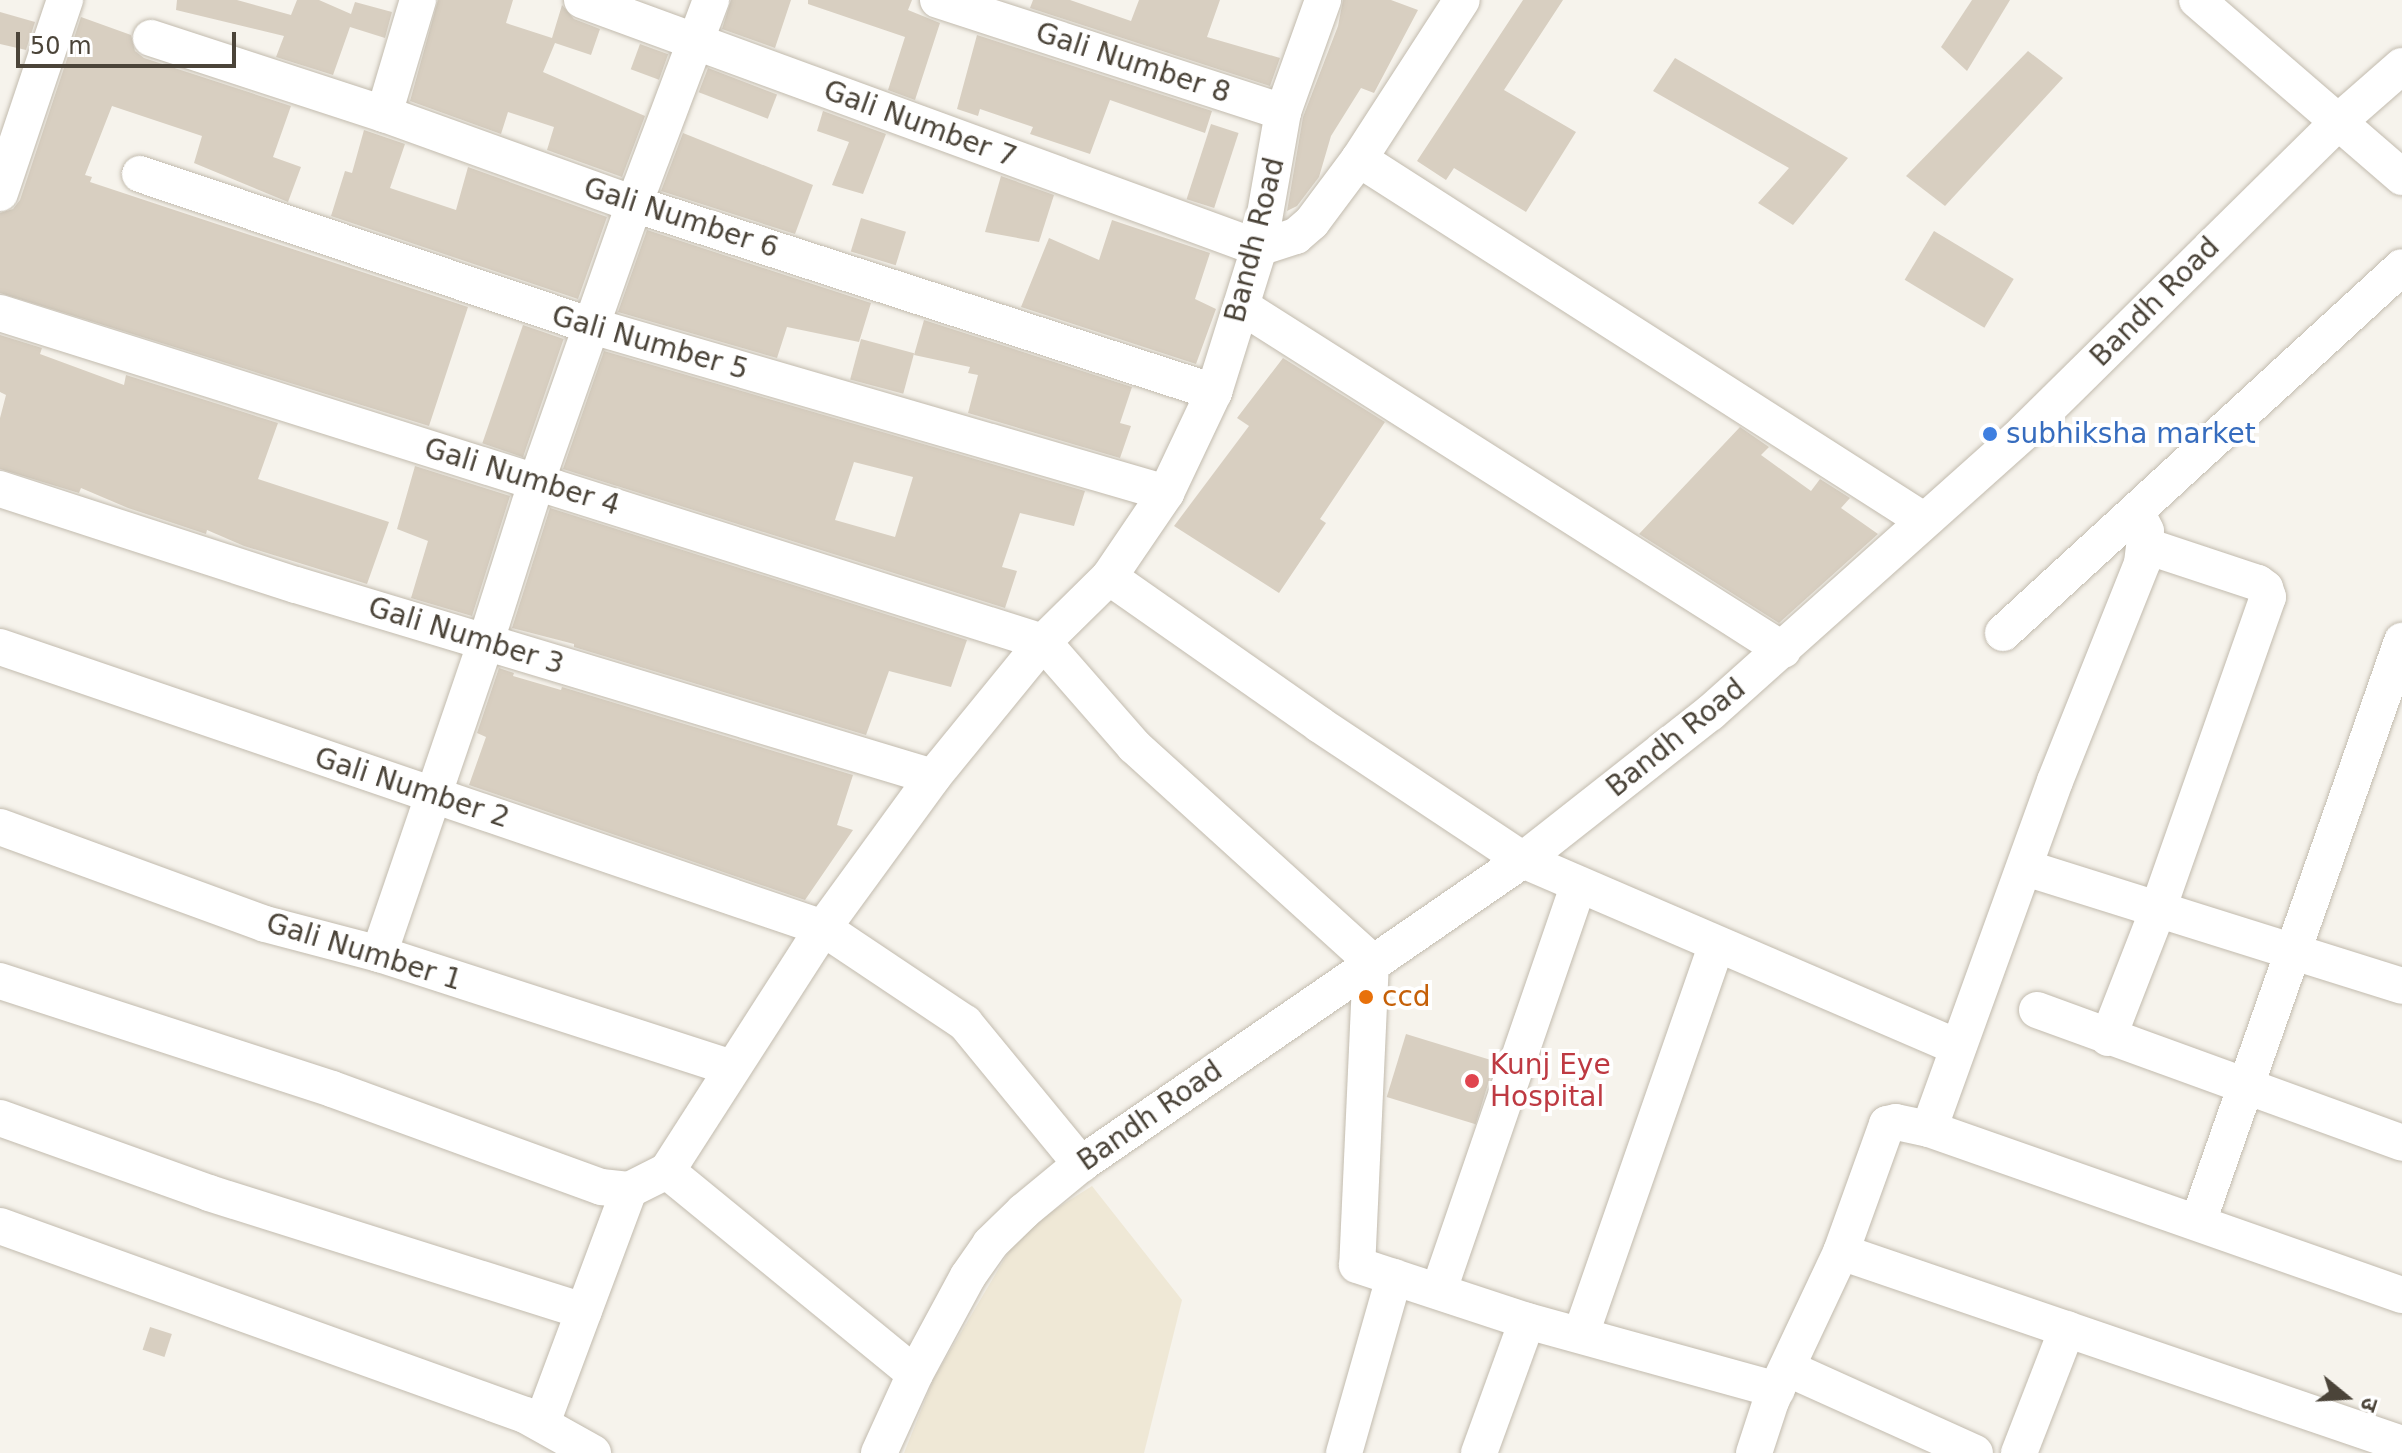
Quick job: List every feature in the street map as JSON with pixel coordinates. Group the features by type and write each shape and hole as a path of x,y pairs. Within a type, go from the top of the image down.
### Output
{"street":[{"path":"0,193 65,0"},
{"path":"384,114 418,0"},
{"name":"Gali Number 7","path":"582,0 1259,248"},
{"path":"379,954 486,641 537,480 634,204 711,0"},
{"name":"Gali Number 8","path":"938,0 1283,112"},
{"name":"Bandh Road","path":"667,1171 823,928 933,777 1043,642 1109,577 1166,493 1214,392 1259,248 1283,112 1323,0"},
{"path":"1259,248 1296,236 1312,222 1359,159 1462,0"},
{"path":"2197,0 2402,177"},
{"name":"Gali Number 6","path":"151,38 384,114 634,204 1214,392"},
{"name":"Bandh Road","path":"879,1453 915,1374 968,1276 990,1244 1081,1164 1371,961 1523,860 1710,713 2025,431 2338,122 2402,66"},
{"path":"1359,159 1923,520"},
{"name":"Gali Number 5","path":"140,174 592,326 1166,493"},
{"path":"2003,633 2402,267"},
{"path":"1241,306 1783,650"},
{"name":"Gali Number 4","path":"0,313 1043,642"},
{"name":"Gali Number 3","path":"0,489 296,585 933,777"},
{"path":"1929,1129 2055,781 2146,546 2144,525 2136,511"},
{"path":"2108,1038 2157,912 2268,597 2265,588 2258,583 2146,546"},
{"path":"1109,577 1320,725 1523,860 1716,946 1958,1047"},
{"path":"2198,1222 2402,641"},
{"path":"1043,642 1134,746 1371,961 1355,1262 1527,1321 1783,1380 1975,1453"},
{"name":"Gali Number 2","path":"0,647 823,928 965,1023 1081,1164"},
{"name":"Gali Number 1","path":"0,827 265,924 379,954 732,1068"},
{"path":"2026,868 2157,912 2292,950 2402,986"},
{"path":"1439,1290 1578,886"},
{"path":"1581,1334 1716,946"},
{"path":"0,981 304,1080 601,1187 629,1190 667,1171 915,1374"},
{"path":"2037,1010 2402,1143"},
{"path":"0,1118 209,1193 584,1311"},
{"path":"1754,1453 1841,1252 1885,1127 1896,1122 1929,1129 2402,1295"},
{"path":"542,1423 629,1190"},
{"path":"0,1226 542,1423 593,1453"},
{"path":"1841,1252 2402,1444"},
{"path":"1344,1453 1394,1277"},
{"path":"1479,1453 1527,1321"},
{"path":"2019,1453 2067,1329"}],"shaded area":[{"path":"1092,1186 1182,1300 1144,1453 904,1453 934,1378 1021,1231"}],"building":[{"path":"177,0 237,0 291,15 297,0 319,0 351,14 355,2 392,12 385,38 350,27 333,75 276,57 284,36 176,10"},
{"path":"438,0 513,0 506,23 552,38 562,5 574,19 600,29 591,55 555,43 543,72 645,116 622,177 547,150 554,127 508,112 501,134 410,101"},
{"path":"731,0 791,0 775,48 722,29"},
{"path":"808,0 912,0 908,10 940,23 915,100 888,90 905,37 808,4"},
{"path":"1033,0 1070,0 1131,21 1139,0 1220,0 1207,37 1280,58 1270,86 1030,8"},
{"path":"1343,0 1391,0 1418,10 1374,93 1361,88 1331,136 1319,177 1297,206 1287,211 1303,117 1338,26"},
{"path":"1523,0 1563,0 1504,90 1576,132 1526,212 1454,168 1446,180 1417,161"},
{"path":"1972,0 2010,0 1967,71 1941,47"},
{"path":"0,12 35,22 26,50 0,44"},
{"path":"81,17 131,35 135,51 144,58 291,106 273,157 301,167 288,202 194,163 202,136 112,106 85,175 92,177 90,182 468,307 429,426 0,293 0,213 13,209 20,200"},
{"path":"977,35 1212,111 1205,133 1110,100 1090,154 1030,134 1033,127 980,109 978,116 957,109"},
{"path":"640,44 668,54 659,80 631,69"},
{"path":"2028,51 2063,78 1945,206 1906,176"},
{"path":"1675,58 1848,158 1793,225 1758,203 1789,168 1653,91"},
{"path":"708,68 777,95 768,119 699,92"},
{"path":"823,111 886,134 863,194 832,185 849,142 817,131"},
{"path":"1211,124 1239,133 1214,208 1187,199"},
{"path":"364,130 405,144 390,188 456,210 468,167 607,217 578,299 331,216 345,171 352,173"},
{"path":"683,133 813,185 795,234 661,191"},
{"path":"1001,176 1054,195 1039,242 985,232"},
{"path":"861,218 906,232 896,265 851,251"},
{"path":"1112,220 1210,253 1195,299 1216,309 1196,364 1021,307 1049,238 1099,260"},
{"path":"647,230 871,303 859,342 787,327 777,358 618,312"},
{"path":"1934,231 2014,279 1984,328 1905,280"},
{"path":"924,320 1132,387 1120,423 1131,426 1120,458 968,413 978,375 968,373 970,367 914,355"},
{"path":"523,325 564,339 523,457 482,443"},
{"path":"0,335 42,348 40,354 124,385 126,375 278,423 258,479 389,522 367,584 244,546 207,530 206,534 128,508 81,488 79,493 0,469 0,418 6,395 0,392"},
{"path":"861,339 914,353 903,394 850,380"},
{"path":"604,351 1085,491 1074,526 1020,513 1002,567 1017,571 1005,608 563,469","holes":["854,462 913,477 895,537 835,520"]},
{"path":"1283,358 1385,422 1320,519 1326,523 1279,593 1174,526 1249,426 1237,418"},
{"path":"1740,427 1769,447 1761,455 1811,491 1820,479 1850,498 1841,508 1878,534 1779,623 1639,534"},
{"path":"415,466 510,496 472,616 411,598 428,541 397,529"},
{"path":"550,508 967,640 951,687 889,671 866,735 574,647 574,644 512,628"},
{"path":"499,668 514,673 513,676 561,690 562,687 853,775 837,825 853,830 805,900 469,785 486,737 477,733"},
{"path":"1406,1034 1495,1061 1476,1124 1387,1097"},
{"path":"150,1327 172,1334 164,1357 143,1350"}],"place":[{"name":"subhiksha market","path":"1990,434"},
{"name":"ccd","path":"1366,997"},
{"name":"Kunj Eye Hospital","path":"1472,1081"}]}
